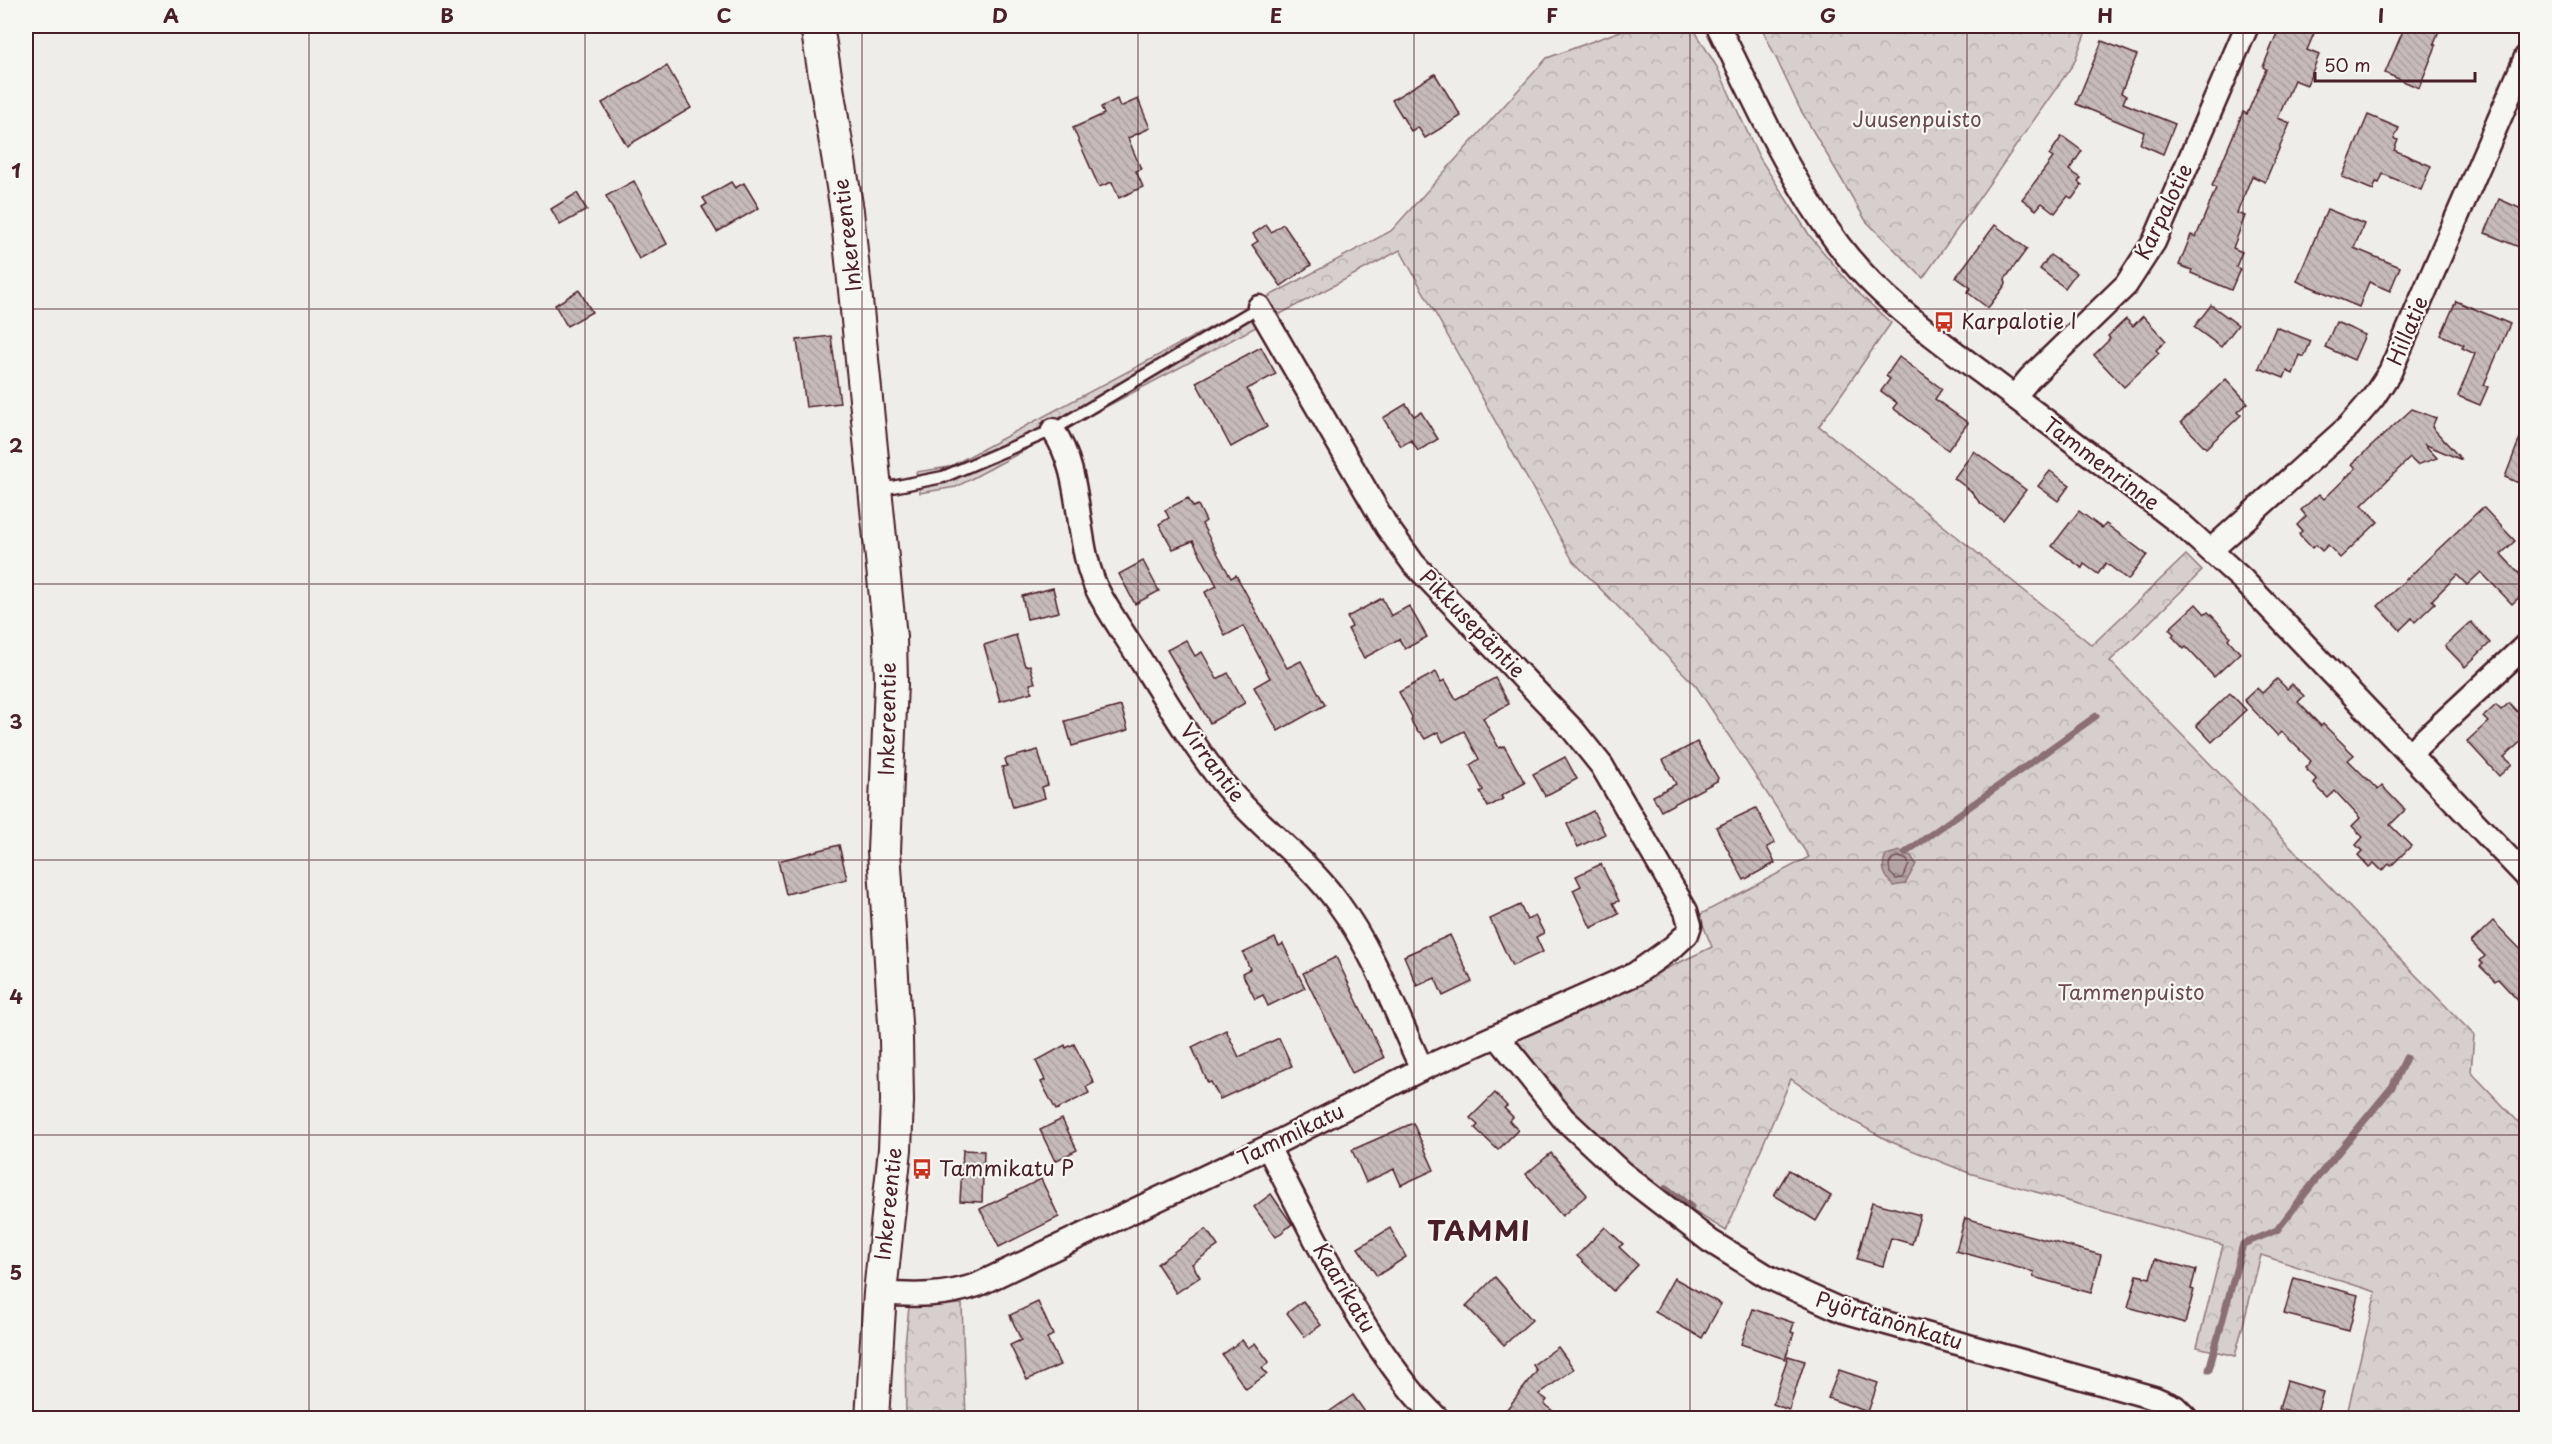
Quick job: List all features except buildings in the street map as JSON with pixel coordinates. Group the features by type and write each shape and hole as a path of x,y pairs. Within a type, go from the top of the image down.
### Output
{"street":[{"name":"Inkereentie","path":"817,26 847,212 890,638 891,683 884,851 896,1039 896,1149 880,1293 873,1418"},
{"name":"Tammenrinne","path":"1718,26 1778,149 1838,245 1863,274 1896,305 2211,550 2243,579 2526,876"},
{"name":"Karpalotie","path":"2014,397 2030,378 2126,285 2154,242 2247,26"},
{"name":"Hillatie","path":"2211,550 2349,426 2373,398 2390,372 2526,57"},
{"name":"Pikkusepäntie","path":"1259,307 1387,527 1413,563 1573,730 1602,766 1686,911 1690,925 1687,934"},
{"name":"Virrantie","path":"1053,430 1064,447 1071,469 1086,560 1099,593 1175,715 1222,782 1311,869 1351,921 1422,1070"},
{"path":"2410,753 2526,645"},
{"name":"Tammikatu","path":"880,1293 929,1296 956,1293 978,1285 1268,1147 1422,1070 1635,974 1687,934"},
{"name":"Pyörtänönkatu","path":"1497,1036 1563,1118 1622,1173 1710,1241 1770,1278 1843,1311 2154,1398 2175,1407 2186,1419"},
{"name":"Kaarikatu","path":"1268,1147 1324,1259 1353,1307 1391,1365 1437,1419"}],"lane":[{"path":"874,490 943,477 1053,430 1259,307"}],"green space":[{"name":"Tammenpuisto","path":"1634,26 1692,26 1717,67 1759,157 1810,236 1853,288 1891,323 1819,426 2092,645 2186,555 2202,571 2110,661 2474,1035 2471,1072 2526,1130 2526,1418 2346,1418 2376,1292 2261,1255 2235,1356 2197,1347 2223,1245 1969,1173 1889,1141 1839,1113 1791,1079 1726,1231 1644,1181 1589,1129 1513,1041 1712,947 1699,915 1809,857 1696,686 1573,561 1400,250 956,487 920,493 916,472 949,467 1391,231 1547,58"},
{"name":"Juusenpuisto","path":"1761,26 2088,26 2074,63 1923,278 1866,221 1800,109"},
{"path":"962,1304 966,1418 906,1418 905,1345 909,1307"}],"water":[{"path":"1900,851 1911,856 1916,864 1905,884 1893,886 1884,872 1883,864 1886,855"}],"waterway":[{"path":"1905,853 2096,716"},
{"path":"2209,1370 2243,1244 2277,1230 2392,1087 2406,1058"},
{"path":"1666,1188 1691,1207"}],"place":[{"name":"Karpalotie I","path":"1944,322"},
{"name":"Tammikatu P","path":"922,1169"}],"district":[{"name":"TAMMI","path":"1479,1232"}]}
